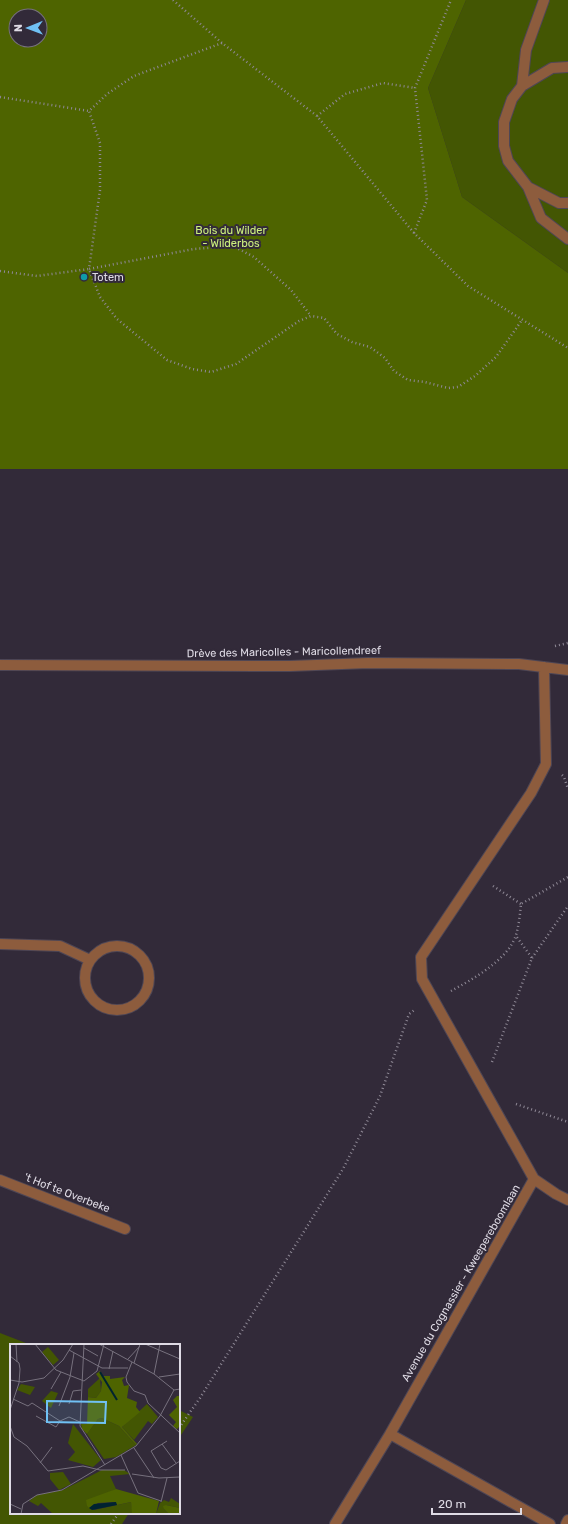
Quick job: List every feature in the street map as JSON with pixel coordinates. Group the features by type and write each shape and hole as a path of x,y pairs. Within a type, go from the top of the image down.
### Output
{"street":[{"path":"522,86 526,50 544,0"},
{"path":"568,67 552,68 522,86 512,99 504,122 504,146 508,161 528,188 541,218 568,239"},
{"path":"528,188 559,203 568,203"},
{"name":"Drève des Maricolles - Maricollendreef","path":"0,665 290,666 368,663 519,664 568,670"},
{"name":"Avenue du Cognassier - Kweepereboomlaan","path":"336,1524 390,1434 534,1179 422,979 421,957 475,874 531,793 546,764 544,667"},
{"path":"0,944 60,946 90,960"},
{"path":"115,946 129,948 136,952 141,957 148,970 149,977 146,992 136,1003 123,1009 108,1008 101,1005 95,1001 87,989 85,974 90,960 100,950 115,946"},
{"path":"534,1179 556,1194 568,1200"},
{"name":"'t Hof te Overbeke","path":"0,1180 125,1229"},
{"path":"390,1434 550,1524"},
{"path":"566,1524 568,1520"}],"path":[{"path":"173,0 222,43 317,116 414,233 468,286 568,348"},
{"path":"414,233 427,200 415,88 451,0"},
{"path":"89,111 107,94 134,76 222,43"},
{"path":"317,116 345,94 383,83 415,88"},
{"path":"0,96 89,111"},
{"path":"89,111 100,143 100,190 89,269 100,297 117,319 167,360 192,369 211,372 236,364 299,321 311,316 324,318 337,334 352,342 370,346 385,358 394,371 408,380 425,382 448,388 458,387 475,376 496,357 522,320"},
{"path":"0,271 37,276 89,269 194,249 233,246 254,257 291,290 311,316"},
{"path":"475,874 521,904"},
{"path":"521,904 568,877"},
{"path":"446,994 465,984 491,966 507,951 516,936 521,904"},
{"path":"568,906 532,958 485,1090 568,1122"},
{"path":"516,936 532,958"},
{"path":"180,1427 200,1398 343,1169 380,1096 410,1014 420,1007"},
{"path":"111,1524 118,1514"}],"green space":[{"name":"Bois du Wilder - Wilderbos","path":"0,0 466,0 428,88 462,197 568,273 568,469 0,469"},
{"path":"466,0 568,0 568,273 462,197 428,88"},
{"path":"0,1333 28,1344 10,1344 10,1514 128,1514 122,1524 0,1524"},
{"path":"180,1410 193,1417 180,1436"}],"place":[{"name":"Totem","path":"84,277"}]}
